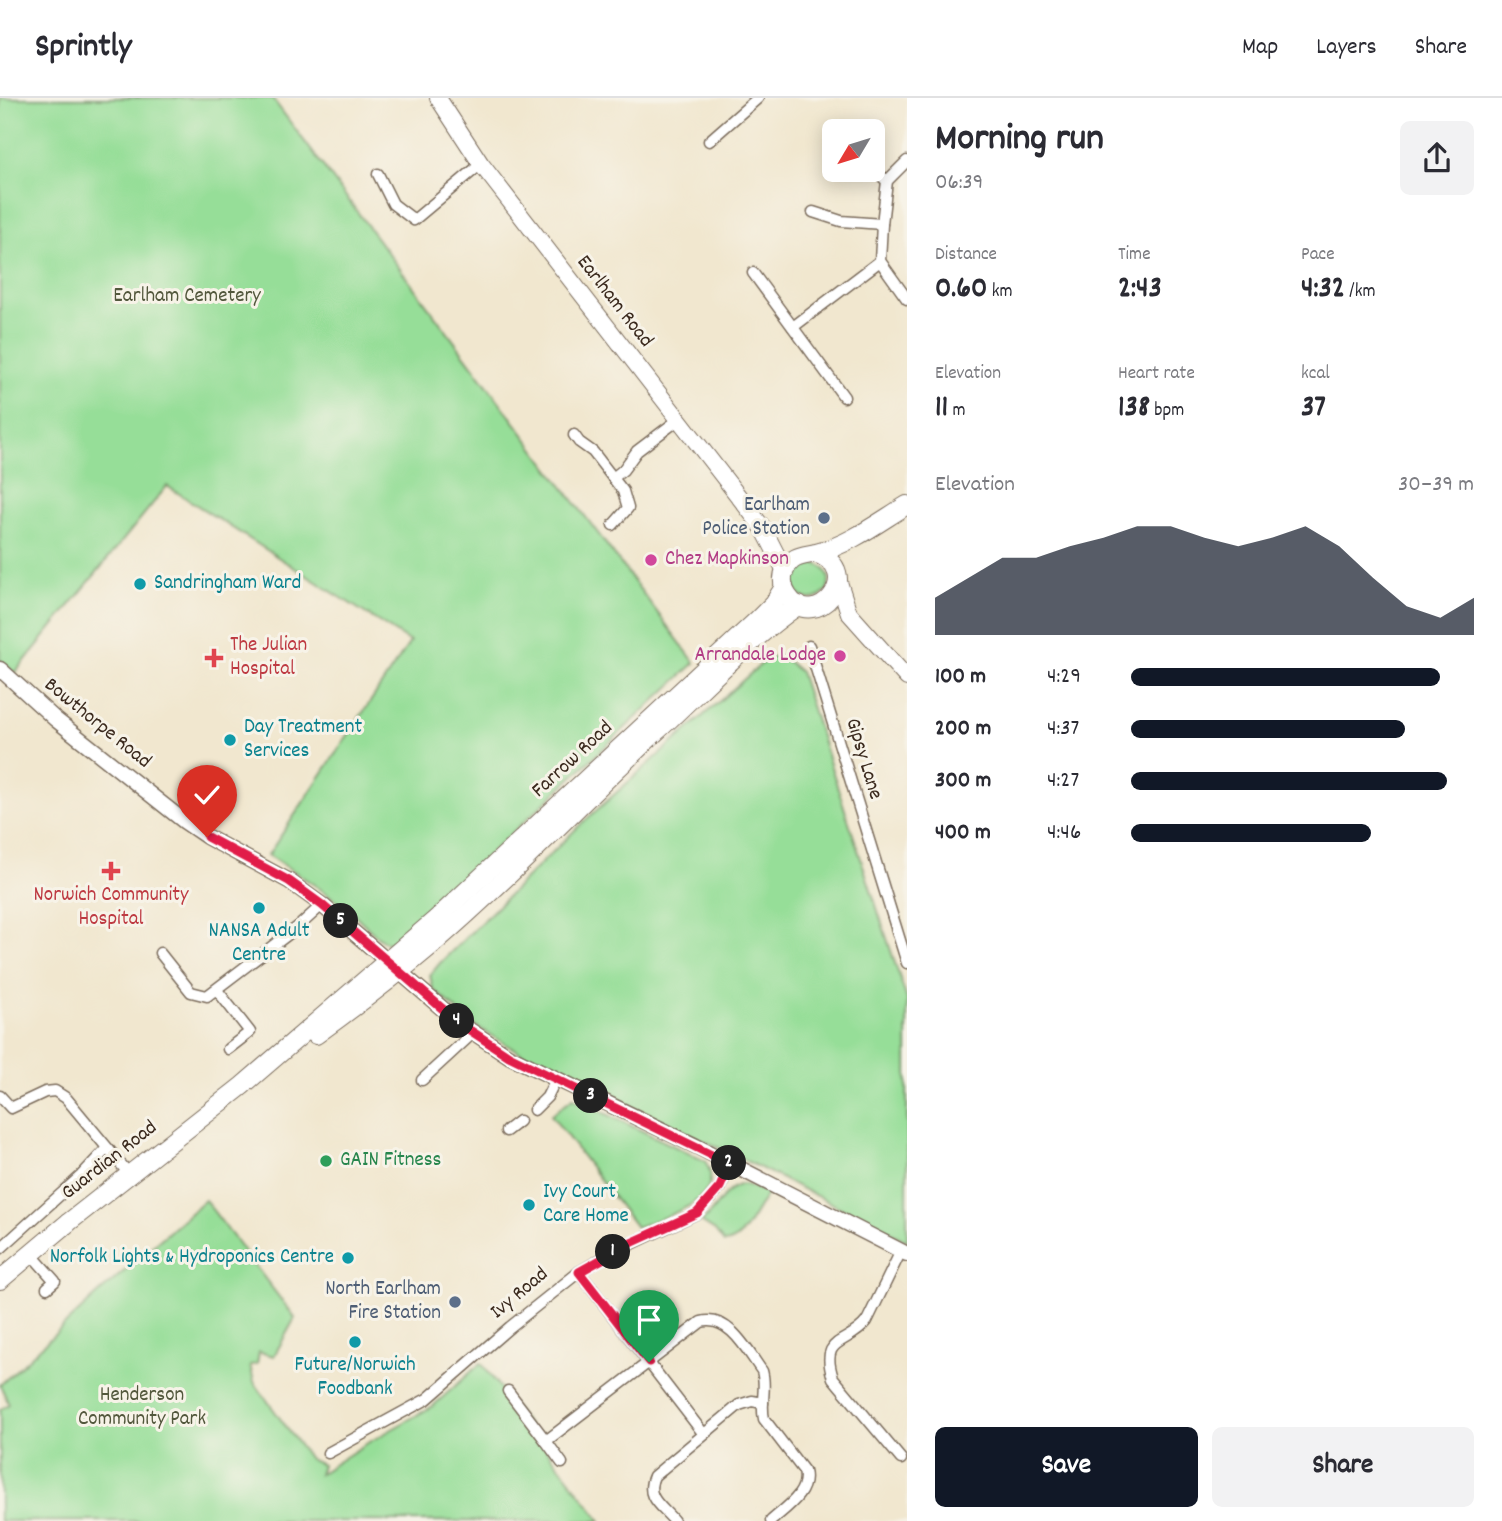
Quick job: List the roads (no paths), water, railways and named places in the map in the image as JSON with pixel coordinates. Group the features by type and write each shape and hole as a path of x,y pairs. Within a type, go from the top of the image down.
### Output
{"highway":[{"path":"902,508 846,555 837,575 836,590 830,600 812,608 799,606 787,595 784,579 796,558 862,533 902,508"},
{"path":"810,553 831,563 837,575"},
{"name":"Farrow Road","path":"394,966 436,919 757,620 774,603 784,579"},
{"name":"Farrow Road","path":"394,966 534,852 627,760 759,637 799,606"},
{"name":"Guardian Road","path":"0,1280 129,1174 394,966"}],"main road":[{"name":"Earlham Road","path":"444,100 481,164 763,528 790,550 810,553"},
{"name":"Earlham Road","path":"763,528 784,579"},
{"path":"837,575 849,613 907,678"},
{"path":"821,606 839,610 862,629"}],"street":[{"path":"709,141 758,98"},
{"path":"907,161 887,181 880,261 907,299"},
{"path":"378,174 393,204 414,220 481,164"},
{"path":"813,212 841,221 882,224"},
{"path":"793,327 880,261"},
{"path":"753,273 844,397"},
{"path":"613,478 623,470 636,451 678,420"},
{"path":"575,435 579,442 593,452 623,491 628,508 613,525"},
{"name":"Gipsy Lane","path":"809,646 907,962"},
{"name":"Bowthorpe Road","path":"0,669 55,719 185,822 207,837 289,881 322,905 473,1033 518,1061 904,1252"},
{"path":"160,953 191,992 207,996 322,905"},
{"path":"217,990 250,1032 228,1049"},
{"path":"422,1080 473,1033"},
{"path":"534,1110 547,1097 556,1079"},
{"path":"0,1115 45,1092 55,1091 66,1098 129,1174"},
{"path":"0,1096 11,1108"},
{"path":"506,1132 519,1121"},
{"name":"Guardian Road","path":"0,1249 81,1176 107,1148"},
{"name":"Ivy Road","path":"328,1453 427,1399 579,1272 631,1243 697,1213 720,1187 730,1164"},
{"path":"901,1459 833,1378 828,1362 831,1350 837,1342 861,1329 867,1321 904,1252"},
{"path":"31,1254 56,1281"},
{"path":"579,1272 703,1433"},
{"path":"546,1441 701,1322 716,1321 729,1329 762,1371 765,1381 764,1419 804,1471 807,1479 804,1488 771,1521"},
{"path":"508,1391 562,1462"},
{"path":"674,1521 652,1497 651,1482 654,1476 739,1405 752,1401 763,1403"},
{"path":"882,1436 891,1428"}],"place":[{"name":"Earlham Police Station","path":"824,518"},
{"name":"Chez Mapkinson","path":"651,560"},
{"name":"Sandringham Ward","path":"140,584"},
{"name":"Arrandale Lodge","path":"840,656"},
{"name":"The Julian Hospital","path":"214,658"},
{"name":"Day Treatment Services","path":"230,740"},
{"name":"Norwich Community Hospital","path":"111,871"},
{"name":"NANSA Adult Centre","path":"259,908"},
{"name":"GAIN Fitness","path":"326,1161"},
{"name":"Ivy Court Care Home","path":"529,1205"},
{"name":"Norfolk Lights & Hydroponics Centre","path":"348,1258"},
{"name":"North Earlham Fire Station","path":"455,1302"},
{"name":"Future/Norwich Foodbank","path":"355,1342"}],"park label":[{"name":"Earlham Cemetery","path":"187,297"},
{"name":"Henderson Community Park","path":"142,1408"}]}
